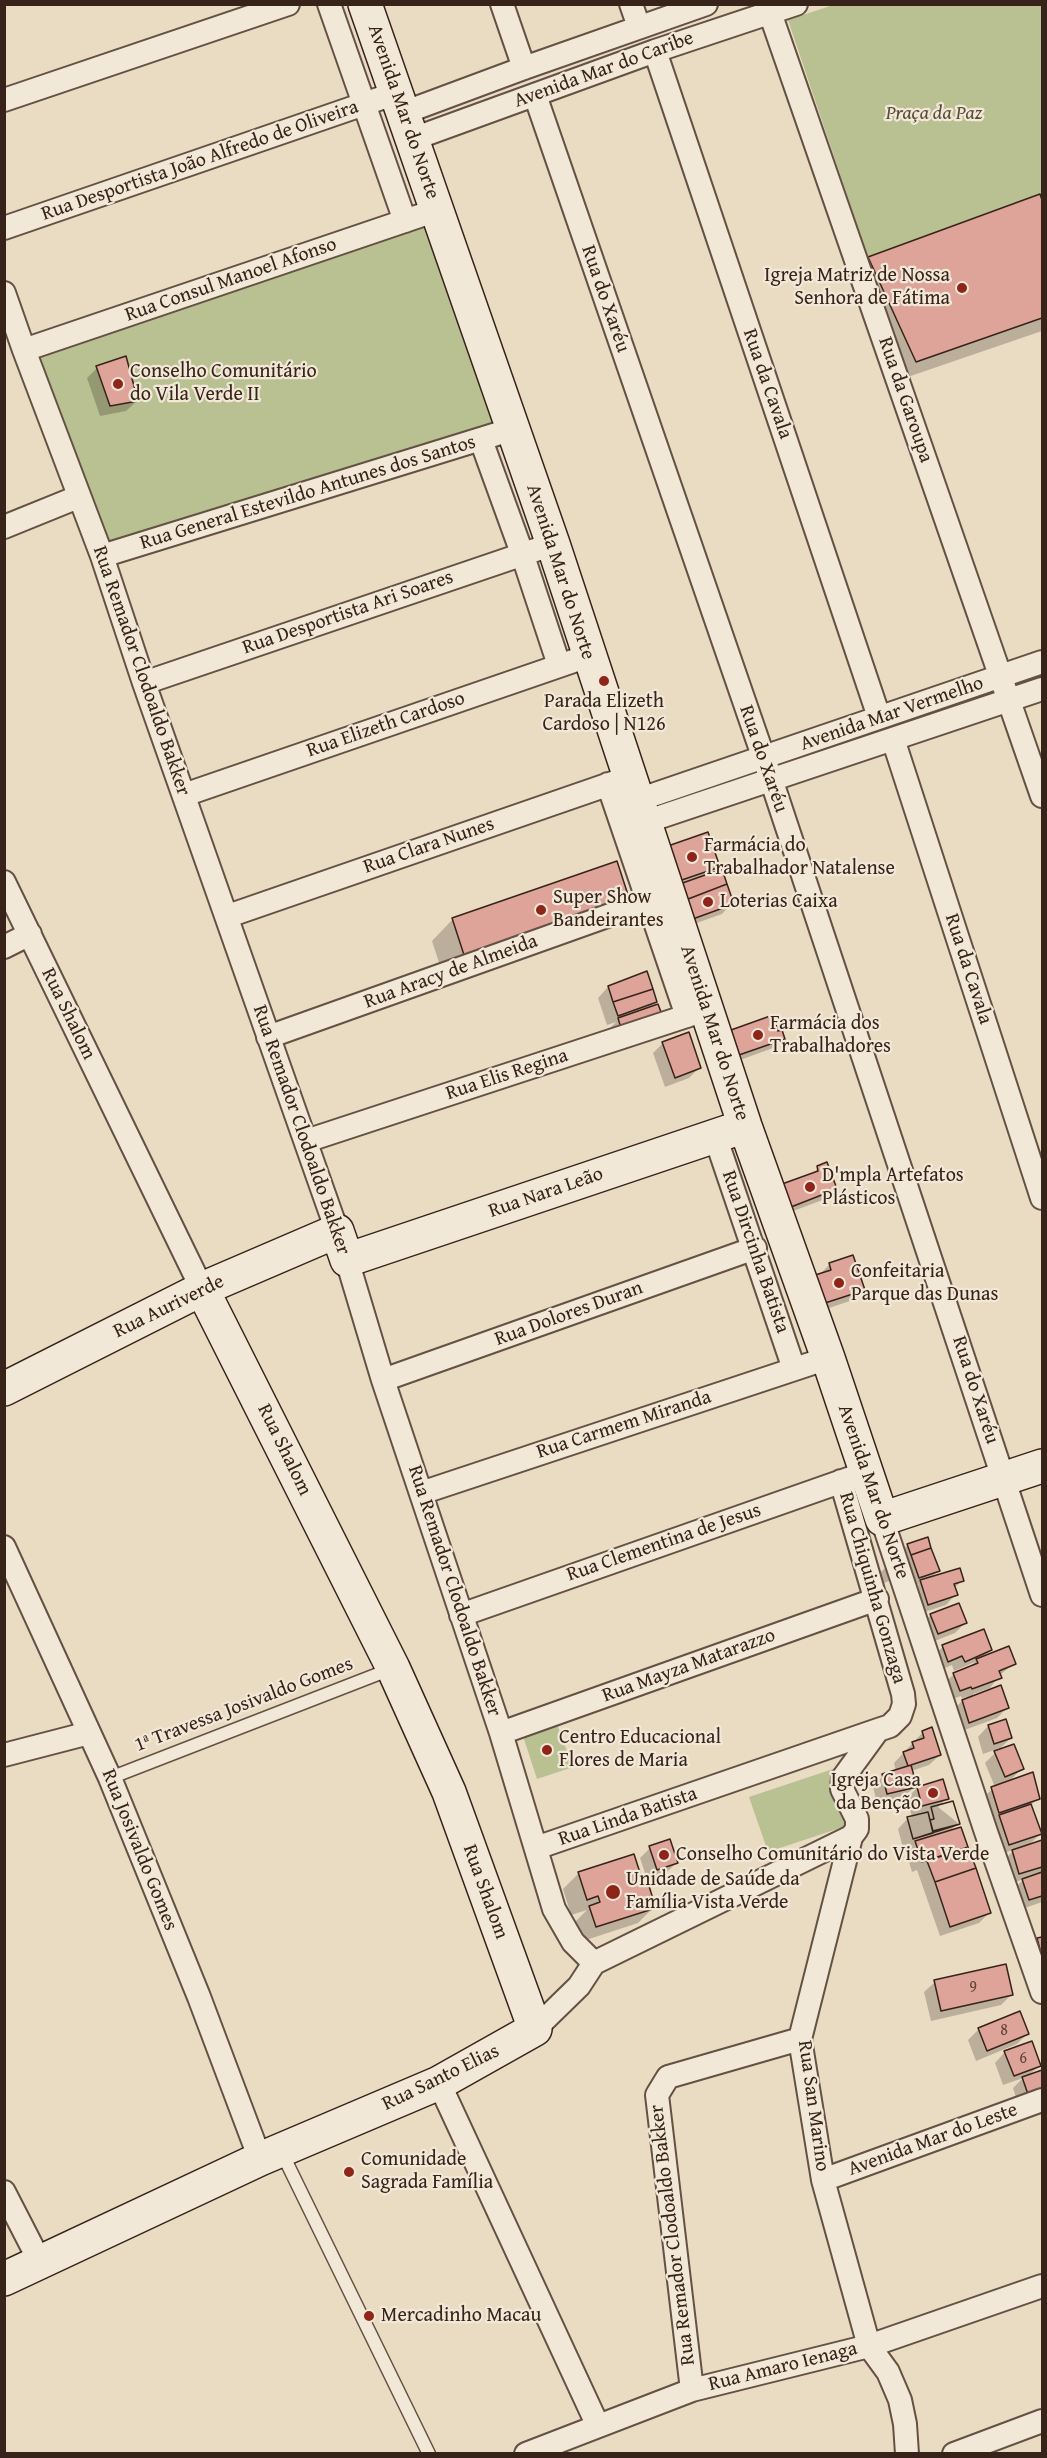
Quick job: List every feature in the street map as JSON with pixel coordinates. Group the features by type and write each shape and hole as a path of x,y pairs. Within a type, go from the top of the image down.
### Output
{"street":[{"path":"4,100 288,4"},
{"name":"Avenida Mar do Norte","path":"329,4 405,221"},
{"name":"Avenida Mar do Norte","path":"365,4 553,544 573,661 630,796 659,898 697,1012 730,1131 828,1358 854,1477 882,1519 982,1821 1042,1992"},
{"path":"502,4 524,68"},
{"path":"631,4 639,27"},
{"name":"Avenida Mar do Caribe","path":"404,115 524,68 706,4"},
{"name":"Avenida Mar do Caribe","path":"404,115 534,95 769,9 796,4"},
{"name":"Rua da Garoupa","path":"769,9 1042,796"},
{"name":"Rua da Cavala","path":"655,51 879,717"},
{"name":"Rua do Xaréu","path":"534,95 766,769 1042,1595"},
{"name":"Rua Desportista João Alfredo de Oliveira","path":"4,228 364,104 404,115"},
{"name":"Rua Consul Manoel Afonso","path":"24,350 437,210"},
{"name":"Rua Remador Clodoaldo Bakker","path":"4,293 78,497 102,556 144,683 228,916 268,1037 342,1245 383,1380 501,1733 554,1909 573,1942 594,1963"},
{"name":"Rua General Estevildo Antunes dos Santos","path":"102,556 513,429"},
{"path":"481,440 522,553 573,661"},
{"path":"4,527 78,497"},
{"name":"Rua Desportista Ari Soares","path":"144,683 553,544"},
{"name":"Rua Elizeth Cardoso","path":"184,795 573,661"},
{"name":"Avenida Mar Vermelho","path":"766,769 879,717 1042,662"},
{"name":"Avenida Mar Vermelho","path":"630,796 766,769 893,739 1042,689"},
{"name":"Rua da Cavala","path":"893,739 1042,1198"},
{"path":"630,796 659,898"},
{"name":"Rua Clara Nunes","path":"228,916 630,796"},
{"name":"Rua Shalom","path":"4,882 202,1289 393,1668 449,1792 535,2030"},
{"name":"Rua Aracy de Almeida","path":"268,1037 659,898"},
{"path":"4,947 30,934"},
{"name":"Rua Elis Regina","path":"306,1141 697,1012"},
{"name":"Rua Nara Leão","path":"342,1245 730,1131"},
{"name":"Rua Dircinha Batista","path":"730,1131 755,1248 794,1369"},
{"name":"Rua Auriverde","path":"4,1389 202,1289 342,1245"},
{"name":"Rua Dolores Duran","path":"383,1380 755,1248"},
{"name":"Rua Carmem Miranda","path":"421,1493 828,1358"},
{"path":"882,1519 1042,1466"},
{"name":"Rua Chiquinha Gonzaga","path":"854,1477 877,1599 903,1694 904,1704 900,1716 884,1728"},
{"name":"Rua Clementina de Jesus","path":"461,1615 854,1477"},
{"name":"Rua Josivaldo Gomes","path":"4,1547 110,1778 199,1997 270,2155"},
{"name":"Rua Mayza Matarazzo","path":"501,1733 877,1599"},
{"name":"Rua San Marino","path":"884,1728 843,1778 842,1789 857,1819 857,1829 851,1837 800,2039 823,2180 869,2346 888,2372 900,2400 905,2424 907,2454"},
{"name":"Rua Linda Batista","path":"536,1848 884,1728"},
{"path":"4,1755 89,1733"},
{"name":"Rua Santo Elias","path":"4,2279 270,2155 438,2083 535,2030 579,1986 594,1963 851,1837"},
{"name":"Rua Remador Clodoaldo Bakker","path":"692,2390 657,2095 668,2077 800,2039"},
{"path":"438,2083 598,2426"},
{"name":"Avenida Mar do Leste","path":"823,2180 1042,2100"},
{"path":"4,2192 40,2262"},
{"name":"Rua Amaro Ienaga","path":"526,2454 692,2390 869,2346 1042,2286"},
{"path":"954,2454 1042,2421"}],"lane":[{"name":"1ª Travessa Josivaldo Gomes","path":"110,1778 393,1668"},
{"name":"Rua Josivaldo Gomes","path":"270,2155 429,2454"}],"green space":[{"name":"Praça da Paz","path":"833,5 1042,5 1042,194 868,257 788,20"},
{"path":"440,219 506,431 102,556 24,350"},
{"name":"Centro Educacional Flores de Maria","path":"556,1722 573,1767 537,1779 522,1733"},
{"path":"836,1768 852,1824 768,1852 749,1797"}],"building":[{"name":"Igreja Matriz de Nossa Senhora de Fátima","path":"1040,194 1042,200 1042,318 916,362 868,257"},
{"name":"Conselho Comunitário do Vila Verde II","path":"126,356 138,401 110,406 96,366"},
{"name":"Farmácia do Trabalhador Natalense","path":"708,832 720,867 676,882 665,847"},
{"name":"Super Show Bandeirantes","path":"617,861 630,901 465,958 452,918"},
{"path":"722,869 727,884 683,901 677,885"},
{"name":"Loterias Caixa","path":"727,884 734,904 690,920 683,901"},
{"path":"647,971 653,989 613,1002 608,986"},
{"path":"653,989 657,1002 618,1016 613,1002"},
{"path":"658,1004 664,1020 623,1035 618,1018"},
{"name":"Farmácia dos Trabalhadores","path":"773,1015 778,1031 782,1030 785,1039 739,1055 731,1030"},
{"path":"689,1032 701,1068 675,1078 662,1042"},
{"name":"D'mpla Artefatos Plásticos","path":"827,1162 837,1189 791,1207 782,1184 818,1171 817,1166"},
{"name":"Confeitaria Parque das Dunas","path":"853,1255 865,1290 822,1304 812,1276 831,1270 829,1263"},
{"path":"928,1537 931,1548 911,1555 907,1544"},
{"path":"931,1548 940,1571 919,1578 911,1555"},
{"path":"960,1568 964,1581 954,1584 958,1595 928,1605 920,1580"},
{"path":"959,1603 967,1623 938,1634 930,1614"},
{"path":"984,1629 992,1650 965,1662 962,1656 948,1662 942,1645"},
{"path":"1009,1646 1016,1664 999,1671 1002,1678 960,1691 953,1673 978,1663 976,1659"},
{"path":"1001,1685 1009,1708 969,1723 962,1700"},
{"path":"1006,1719 1012,1738 994,1744 988,1725"},
{"path":"932,1727 941,1755 908,1766 903,1752 914,1748 912,1742 924,1738 922,1731"},
{"path":"1014,1744 1024,1769 1005,1777 994,1751"},
{"path":"911,1765 917,1787 887,1794 882,1774"},
{"path":"1033,1772 1040,1799 999,1813 991,1787"},
{"name":"Igreja Casa da Benção","path":"943,1779 949,1799 922,1806 917,1787"},
{"path":"953,1801 960,1824 913,1839 907,1817 928,1812 930,1820 934,1819 931,1807"},
{"path":"953,1801 960,1824 933,1831 930,1820 934,1819 931,1807"},
{"path":"1031,1804 1042,1834 1009,1845 999,1815"},
{"path":"928,1812 933,1833 913,1839 907,1817"},
{"path":"961,1827 968,1847 922,1862 915,1841"},
{"name":"Conselho Comunitário do Vista Verde","path":"670,1839 678,1863 657,1870 649,1846"},
{"path":"1042,1840 1042,1867 1019,1874 1012,1850"},
{"path":"968,1847 976,1868 935,1882 927,1861"},
{"path":"634,1854 642,1879 637,1881 639,1886 648,1883 656,1908 596,1927 589,1906 600,1902 598,1896 587,1900 578,1872"},
{"path":"976,1868 991,1913 950,1927 935,1882"},
{"path":"1042,1872 1042,1896 1029,1900 1022,1879"},
{"path":"1042,1937 1042,1957 1037,1938"},
{"path":"1006,1964 1013,1995 941,2011 934,1980"},
{"path":"1020,2011 1029,2034 987,2051 978,2028"},
{"path":"1032,2041 1041,2066 1014,2076 1004,2051"},
{"path":"1042,2070 1042,2096 1030,2100 1022,2077"}],"place":[{"name":"Igreja Matriz de Nossa Senhora de Fátima","path":"962,288"},
{"name":"Conselho Comunitário do Vila Verde II","path":"118,384"},
{"name":"Parada Elizeth Cardoso | N126","path":"604,681"},
{"name":"Farmácia do Trabalhador Natalense","path":"692,857"},
{"name":"Loterias Caixa","path":"708,902"},
{"name":"Super Show Bandeirantes","path":"541,910"},
{"name":"Farmácia dos Trabalhadores","path":"758,1035"},
{"name":"D'mpla Artefatos Plásticos","path":"810,1187"},
{"name":"Confeitaria Parque das Dunas","path":"839,1283"},
{"name":"Centro Educacional Flores de Maria","path":"547,1750"},
{"name":"Igreja Casa da Benção","path":"933,1793"},
{"name":"Conselho Comunitário do Vista Verde","path":"664,1855"},
{"name":"Unidade de Saúde da Família Vista Verde","path":"613,1892"},
{"name":"Comunidade Sagrada Família","path":"349,2172"},
{"name":"Mercadinho Macau","path":"369,2316"}]}
